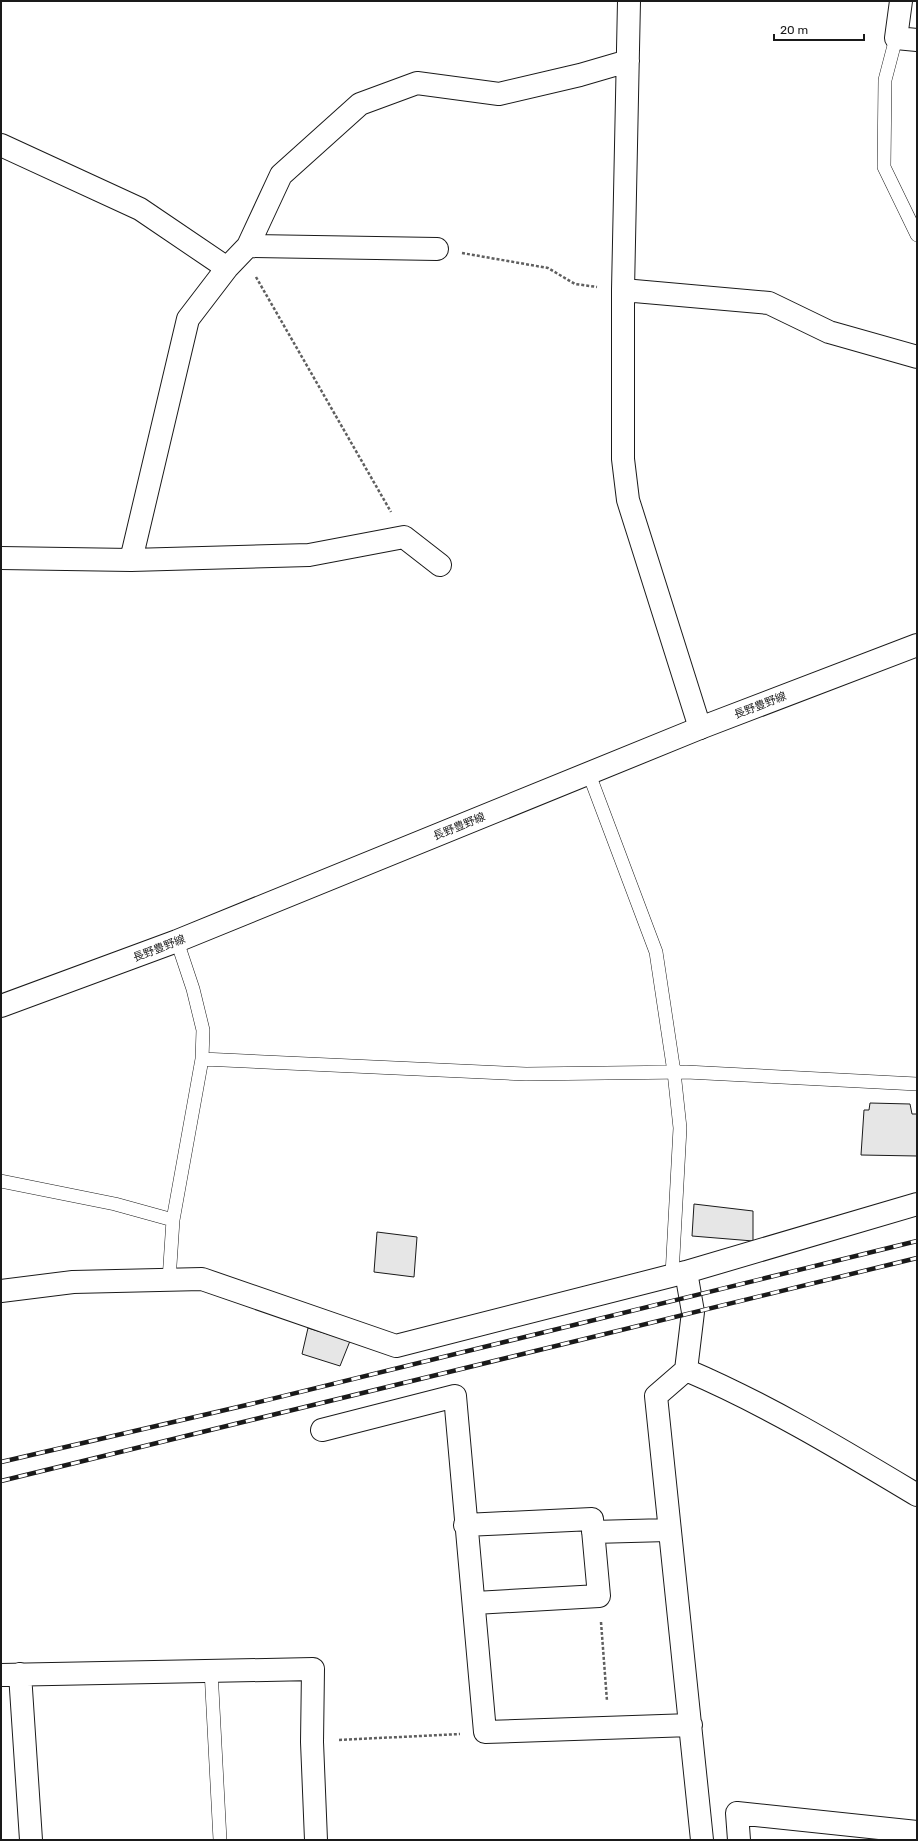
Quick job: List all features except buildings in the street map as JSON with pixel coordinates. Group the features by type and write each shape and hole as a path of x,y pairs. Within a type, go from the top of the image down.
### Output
{"street":[{"path":"901,1 896,38 917,40"},
{"path":"629,2 623,290 623,459 628,500 700,728"},
{"path":"131,560 188,319 227,268 245,249 281,175 360,104 417,83 499,94 580,75 628,61"},
{"path":"1,145 140,209 227,268"},
{"path":"245,249 437,249"},
{"path":"623,290 769,303 829,332 917,357"},
{"path":"1,558 131,560 309,555 404,536 440,565"},
{"name":"長野豊野線","path":"1,1006 177,941 700,728 917,645"},
{"path":"1,1291 73,1282 202,1279 396,1346 679,1273 917,1204"},
{"path":"679,1273 693,1312 686,1370 656,1396 668,1530 691,1725 702,1840"},
{"path":"686,1370 715,1383 846,1452 917,1495"},
{"path":"322,1430 455,1396 465,1525 475,1602 486,1732 691,1725"},
{"path":"465,1525 592,1519 598,1596 475,1602"},
{"path":"592,1532 668,1530"},
{"path":"31,1840 10,1674 314,1669 312,1742 316,1840"},
{"path":"739,1840 737,1813 917,1832"}],"lane":[{"path":"896,38 885,80 884,167 917,235"},
{"path":"588,774 656,952 674,1072 680,1128 679,1273"},
{"path":"169,1280 173,1220 202,1059 203,1030 193,989 177,941"},
{"path":"202,1059 526,1074 674,1072 917,1084"},
{"path":"1,1181 115,1204 173,1220"},
{"path":"211,1670 220,1840"}],"path":[{"path":"245,249 404,536"},
{"path":"437,249 548,268 575,284 623,290"},
{"path":"598,1596 609,1727"},
{"path":"312,1742 486,1732"}],"railway":[{"path":"1,1462 251,1404 917,1241"},
{"path":"1,1481 917,1258"}]}
